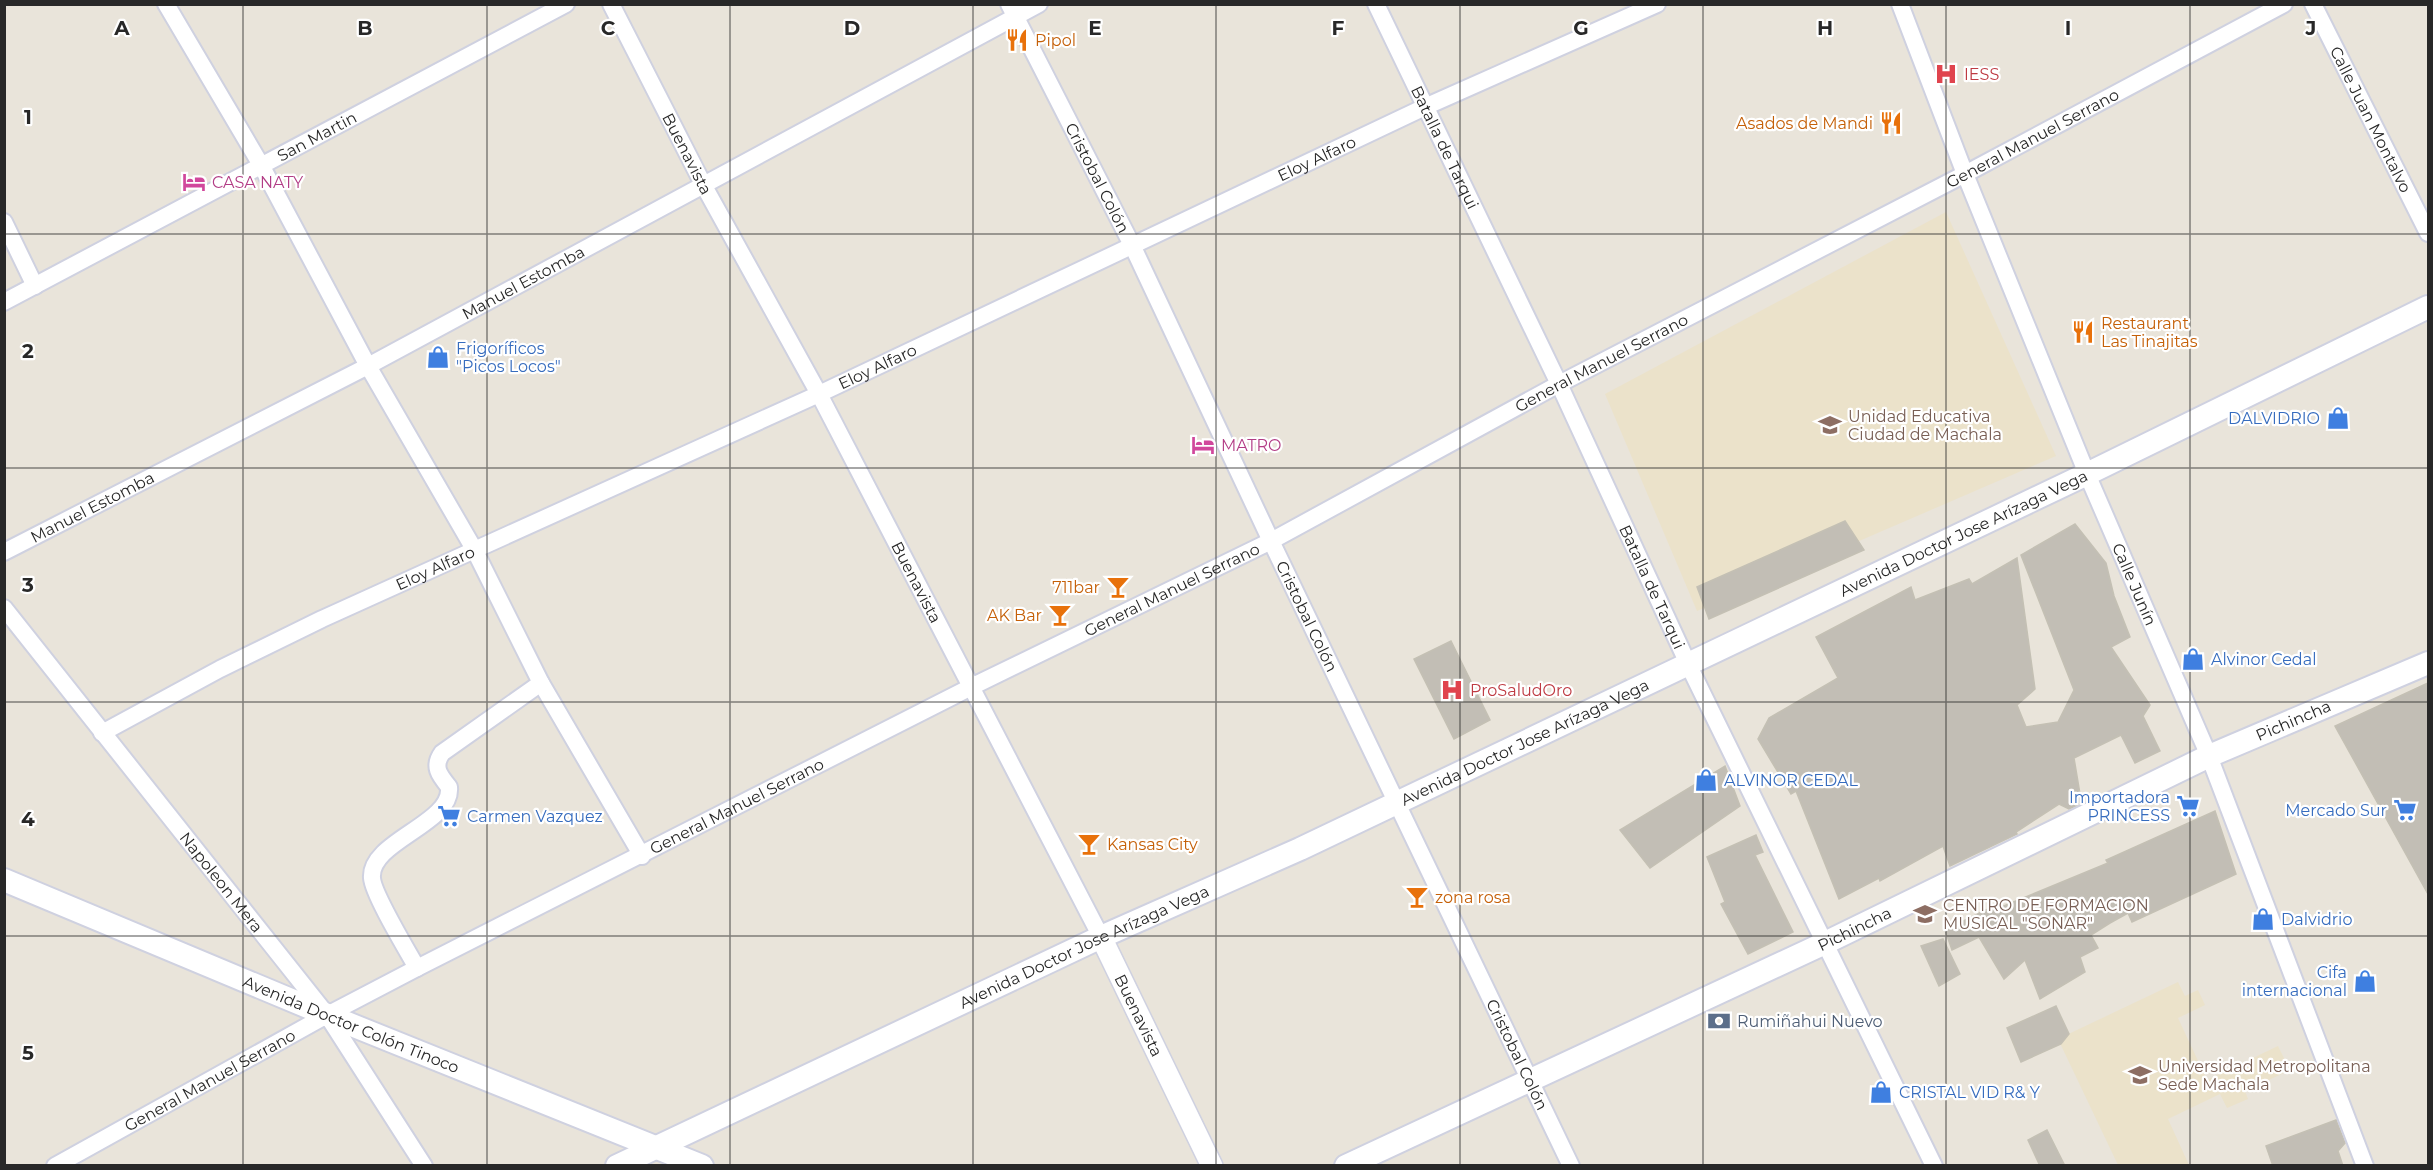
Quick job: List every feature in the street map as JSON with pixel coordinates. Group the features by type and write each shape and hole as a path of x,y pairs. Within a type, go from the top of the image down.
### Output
{"main road":[{"name":"Avenida Doctor Jose Arízaga Vega","path":"616,1166 1101,937 1300,849 2087,474 2428,307"},
{"name":"Pichincha","path":"1346,1166 1825,943 2209,756 2428,663"},
{"name":"Avenida Doctor Colón Tinoco","path":"4,880 327,1015 702,1166"}],"street":[{"path":"166,4 261,165 368,366 474,549 541,683 642,856"},
{"name":"San Martin","path":"4,302 566,4"},
{"name":"Buenavista","path":"611,4 704,186 819,393 1101,937 1212,1166"},
{"name":"Manuel Estomba","path":"4,552 368,366 704,186 1012,11 1039,4"},
{"name":"Batalla de Tarqui","path":"1376,4 1559,384 1688,663 1934,1166"},
{"name":"Eloy Alfaro","path":"102,733 220,669 322,619 819,393 1427,106 1657,4"},
{"name":"Calle Junín","path":"1900,4 1965,174 2087,474 2209,756 2365,1166"},
{"name":"General Manuel Serrano","path":"55,1166 327,1015 417,968 642,856 971,687 1271,541 1559,384 1965,174 2284,4"},
{"name":"Calle Juan Montalvo","path":"2313,4 2428,233"},
{"name":"Cristobal Colón","path":"1012,11 1132,245 1271,541 1571,1166"},
{"path":"4,222 35,286"},
{"name":"Napoleon Mera","path":"4,608 327,1015 424,1166"},
{"path":"417,968 374,887 372,869 382,856 445,804 449,788 437,768 442,753 541,683"}],"shaded area":[{"name":"Unidad Educativa Ciudad de Machala","path":"1946,212 2056,456 1697,611 1605,394"},
{"name":"Universidad Metropolitana Sede Machala","path":"2178,982 2185,996 2198,990 2205,1005 2178,1018 2207,1080 2278,1046 2290,1070 2245,1091 2248,1099 2227,1108 2220,1094 2168,1119 2189,1165 2118,1165 2058,1039"}],"building":[{"path":"1845,521 1864,550 1709,619 1697,587"},
{"path":"2075,524 2106,563 2114,596 2130,637 2111,647 2150,705 2143,716 2160,751 2135,763 2121,735 2074,758 2081,800 2076,806 2069,809 2059,804 2016,832 2017,834 1950,866 1943,846 1880,881 1879,878 1839,899 1796,791 1791,794 1758,739 1769,718 1838,678 1816,637 1911,587 1915,600 1969,579 1972,584 2017,558 2035,689 2017,705 2026,727 2058,722 2074,690 2021,555"},
{"name":"ProSaludOro","path":"1451,641 1490,720 1454,739 1414,659"},
{"name":"Mercado Sur","path":"2428,683 2428,894 2335,726"},
{"path":"1725,766 1740,806 1650,868 1620,830"},
{"path":"2215,811 2236,874 2132,922 2128,913 2091,935 2098,948 2080,957 2085,972 2040,999 2025,960 2004,979 1979,937 1952,950 1945,930 1998,904 1999,908 2108,863 2106,860"},
{"path":"1756,835 1763,852 1755,855 1793,932 1748,954 1721,904 1725,902 1707,857"},
{"path":"1943,939 1960,974 1939,986 1921,946"},
{"path":"2056,1006 2069,1034 2061,1044 2021,1062 2007,1028"},
{"path":"2336,1120 2345,1143 2338,1151 2343,1166 2273,1166 2266,1146"},
{"path":"2047,1130 2065,1166 2040,1166 2028,1140"}],"place":[{"name":"Pipol","path":"1017,40"},
{"name":"IESS","path":"1946,74"},
{"name":"Asados de Mandi","path":"1891,123"},
{"name":"CASA NATY","path":"194,182"},
{"name":"Restaurant Las Tinajitas","path":"2083,332"},
{"name":"Frigoríficos \"Picos Locos\"","path":"438,357"},
{"name":"DALVIDRIO","path":"2338,418"},
{"name":"Unidad Educativa Ciudad de Machala","path":"1830,425"},
{"name":"MATRO","path":"1203,445"},
{"name":"711bar","path":"1118,587"},
{"name":"AK Bar","path":"1060,615"},
{"name":"Alvinor Cedal","path":"2193,659"},
{"name":"ProSaludOro","path":"1452,690"},
{"name":"ALVINOR CEDAL","path":"1706,780"},
{"name":"Importadora PRINCESS","path":"2188,806"},
{"name":"Mercado Sur","path":"2405,810"},
{"name":"Carmen Vazquez","path":"449,816"},
{"name":"Kansas City","path":"1089,844"},
{"name":"zona rosa","path":"1417,897"},
{"name":"CENTRO DE FORMACION MUSICAL \"SONAR\"","path":"1925,914"},
{"name":"Dalvidrio","path":"2263,919"},
{"name":"Cifa internacional","path":"2365,981"},
{"name":"Rumiñahui Nuevo","path":"1719,1021"},
{"name":"Universidad Metropolitana Sede Machala","path":"2140,1075"},
{"name":"CRISTAL VID R& Y","path":"1881,1092"}]}
